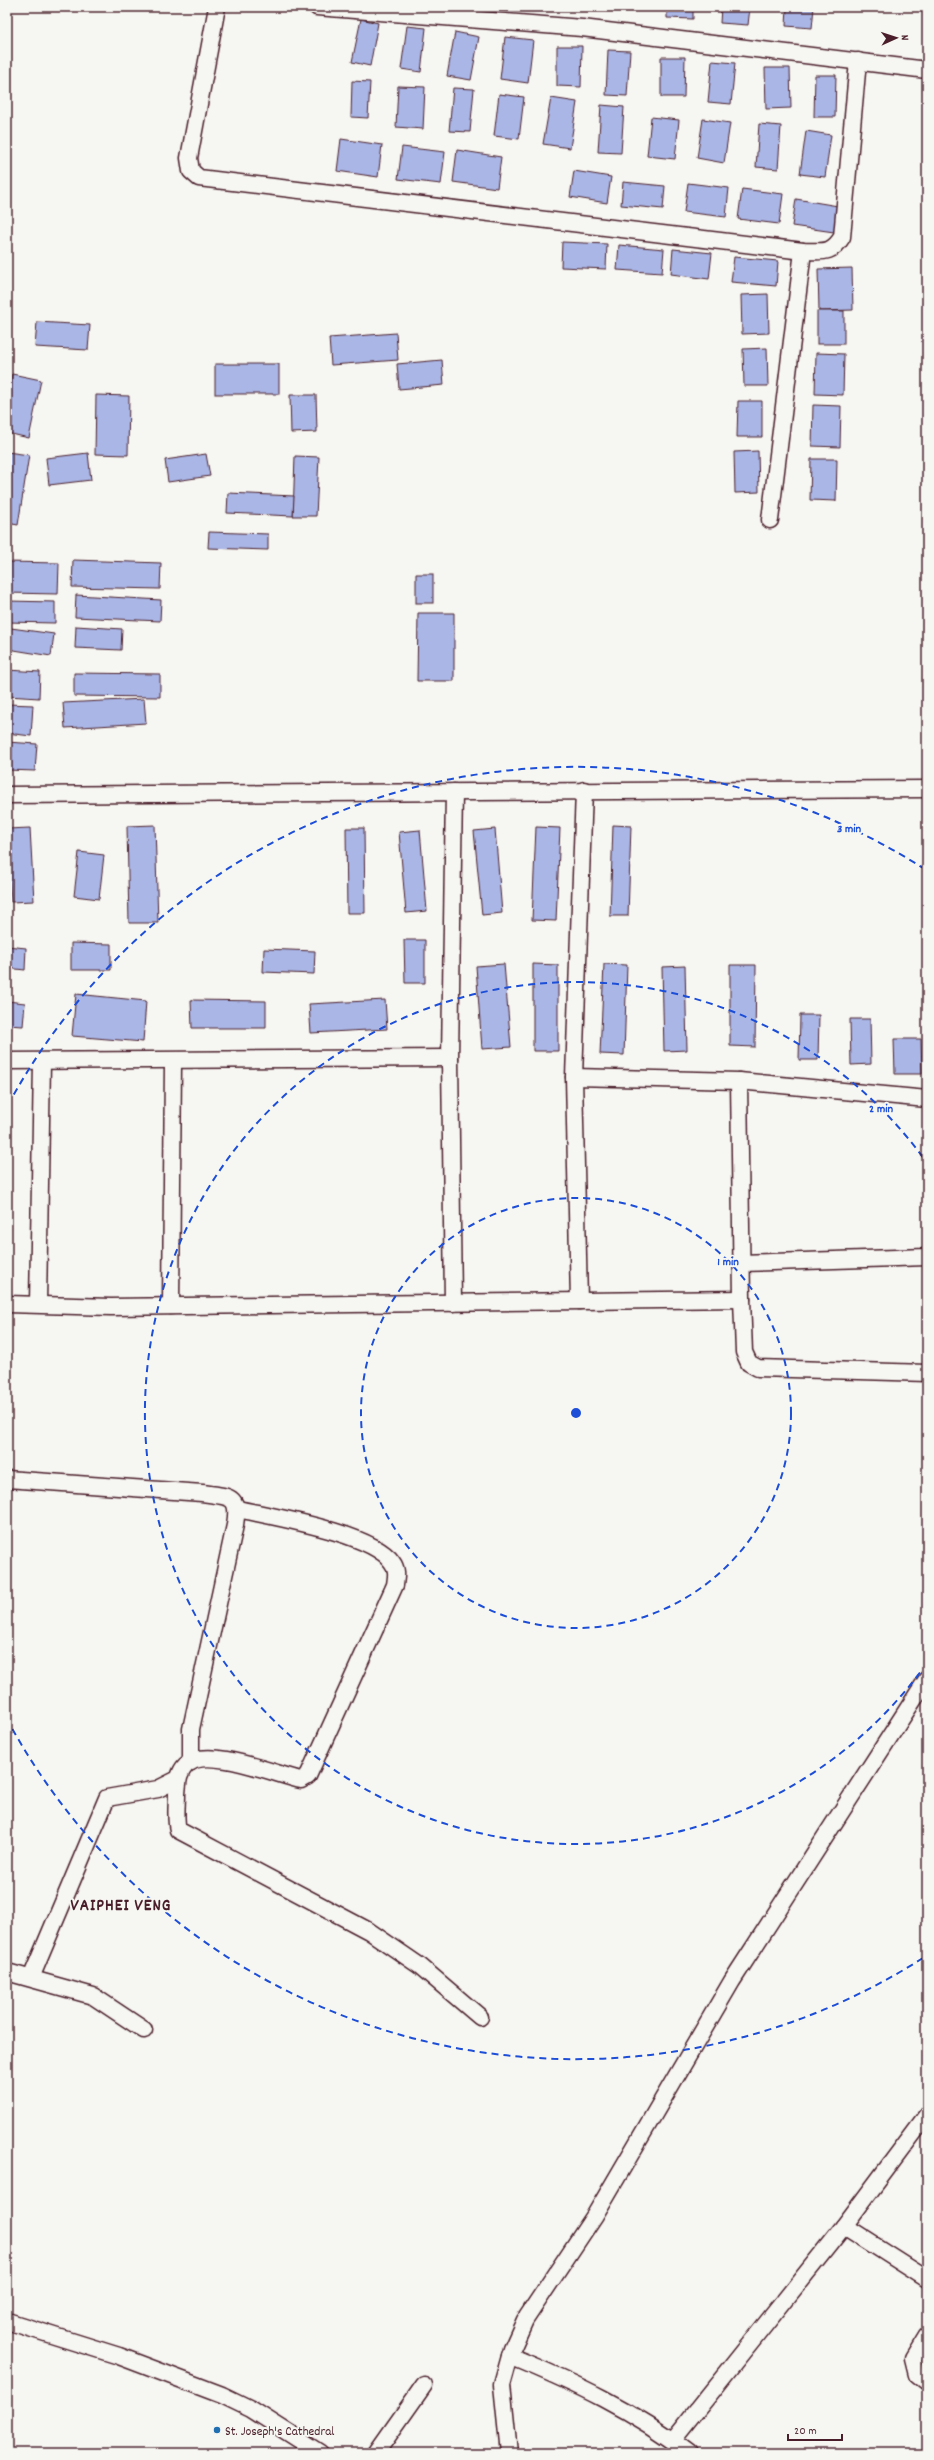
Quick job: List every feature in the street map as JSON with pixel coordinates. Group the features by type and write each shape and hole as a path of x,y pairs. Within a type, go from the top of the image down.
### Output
{"street":[{"path":"217,7 189,158 191,171 200,178 803,251 830,250 835,248 842,237 858,61"},
{"path":"317,7 582,28 927,70"},
{"path":"770,520 803,251"},
{"path":"7,794 927,789"},
{"path":"579,1301 574,1077 584,790"},
{"path":"453,1303 450,1058 454,792"},
{"path":"7,1061 174,1062 450,1058"},
{"path":"38,1304 42,1062"},
{"path":"171,1306 174,1062"},
{"path":"574,1077 739,1081 927,1099"},
{"path":"739,1081 742,1299 744,1352 749,1363 758,1368 927,1373"},
{"path":"742,1263 927,1257"},
{"path":"7,1304 171,1306 742,1299"},
{"path":"7,1479 202,1493 228,1498 234,1501 238,1509 191,1729 191,1762"},
{"path":"238,1509 333,1531 352,1538 383,1554 392,1562 397,1572 395,1585 314,1766 305,1778 296,1779 260,1766 245,1763 205,1759 191,1762 184,1767 178,1779 176,1822 178,1830 369,1931 420,1966 480,2017"},
{"path":"509,2453 502,2384 510,2356 535,2303 595,2215 732,1981 927,1679"},
{"path":"31,1978 107,1798 158,1789 178,1779"},
{"path":"7,1972 93,1996 144,2030"},
{"path":"673,2440 844,2226 927,2115"},
{"path":"844,2226 927,2279"},
{"path":"7,2321 119,2356 222,2395 251,2409 320,2453"},
{"path":"927,2336 913,2359 917,2375 927,2383"},
{"path":"510,2356 576,2384 628,2412 673,2440 689,2453"},
{"path":"376,2453 424,2385"}],"building":[{"path":"667,7 693,7 693,19 667,18"},
{"path":"721,7 750,7 748,25 720,23"},
{"path":"787,7 814,7 812,28 786,26"},
{"path":"361,19 378,23 370,66 352,62"},
{"path":"407,26 426,28 421,72 401,69"},
{"path":"455,32 479,37 471,80 447,76"},
{"path":"505,37 533,40 528,83 500,79"},
{"path":"557,46 582,46 581,87 557,86"},
{"path":"608,50 630,51 627,96 606,95"},
{"path":"661,57 685,57 684,97 661,97"},
{"path":"712,61 735,63 731,104 708,102"},
{"path":"765,68 790,68 791,108 766,109"},
{"path":"815,75 836,75 835,117 814,117"},
{"path":"352,81 370,82 368,118 351,117"},
{"path":"398,86 425,87 423,129 396,127"},
{"path":"453,88 474,89 470,132 449,131"},
{"path":"499,94 524,97 519,139 494,136"},
{"path":"551,98 577,102 570,148 543,144"},
{"path":"601,105 624,107 621,153 598,152"},
{"path":"651,117 679,120 675,159 647,156"},
{"path":"703,119 730,123 724,163 697,158"},
{"path":"759,124 781,126 778,169 756,167"},
{"path":"806,131 831,135 825,177 800,174"},
{"path":"341,139 382,145 378,177 337,171"},
{"path":"402,147 445,152 441,184 398,179"},
{"path":"457,150 501,157 497,188 453,182"},
{"path":"574,171 611,177 607,203 570,197"},
{"path":"623,182 665,186 663,209 621,205"},
{"path":"688,183 729,188 726,217 684,212"},
{"path":"742,189 783,194 779,224 738,219"},
{"path":"796,199 838,206 834,232 792,226"},
{"path":"562,242 607,244 606,269 561,267"},
{"path":"619,245 664,249 662,273 617,270"},
{"path":"673,249 712,253 709,279 671,274"},
{"path":"734,257 778,261 776,286 731,282"},
{"path":"852,268 853,310 819,311 818,269"},
{"path":"768,294 769,333 742,334 741,295"},
{"path":"817,311 844,311 844,344 817,344"},
{"path":"37,322 90,325 88,350 35,347"},
{"path":"396,333 398,360 331,365 329,338"},
{"path":"767,348 768,386 744,386 743,349"},
{"path":"816,353 844,354 843,395 815,394"},
{"path":"442,360 444,385 399,389 397,364"},
{"path":"215,364 279,364 279,394 215,394"},
{"path":"12,374 41,380 29,438 7,433 7,396"},
{"path":"96,395 129,396 128,455 95,454"},
{"path":"290,395 316,395 317,432 291,433"},
{"path":"738,401 762,401 762,437 737,437"},
{"path":"813,405 841,406 840,447 812,446"},
{"path":"758,451 759,492 735,493 734,452"},
{"path":"7,452 29,455 18,525 7,523"},
{"path":"88,453 91,480 49,485 46,458"},
{"path":"206,454 210,476 168,482 165,460"},
{"path":"295,456 319,457 316,516 293,516"},
{"path":"811,459 837,459 836,501 810,500"},
{"path":"228,493 294,496 293,516 227,513"},
{"path":"209,532 268,534 268,550 208,548"},
{"path":"73,560 161,563 160,589 72,587"},
{"path":"7,562 59,563 58,594 7,593"},
{"path":"416,574 433,574 433,603 416,603"},
{"path":"76,595 161,600 160,621 75,617"},
{"path":"7,601 55,602 55,623 7,622"},
{"path":"418,613 454,613 454,681 417,681"},
{"path":"76,626 122,629 121,650 75,648"},
{"path":"11,628 54,634 51,656 8,649"},
{"path":"7,670 40,672 39,698 7,696"},
{"path":"74,673 160,674 160,697 74,696"},
{"path":"144,699 146,723 65,728 63,703"},
{"path":"7,704 33,705 31,736 7,733"},
{"path":"7,742 37,744 35,771 7,770"},
{"path":"155,825 158,923 129,923 127,826"},
{"path":"613,825 631,826 628,916 610,916"},
{"path":"536,827 560,828 556,921 532,920"},
{"path":"30,828 34,901 11,902 7,829"},
{"path":"346,828 364,828 365,913 347,913"},
{"path":"495,829 502,913 482,915 474,831"},
{"path":"420,830 427,911 406,913 399,832"},
{"path":"79,852 104,855 99,899 74,896"},
{"path":"404,940 425,940 425,983 405,983"},
{"path":"71,943 111,944 111,970 71,970"},
{"path":"7,946 26,948 25,970 7,968"},
{"path":"264,949 315,951 314,974 263,972"},
{"path":"504,964 511,1047 482,1049 476,966"},
{"path":"533,964 558,965 558,1051 533,1051"},
{"path":"604,964 627,965 624,1055 600,1054"},
{"path":"730,965 756,965 755,1047 730,1046"},
{"path":"685,966 687,1050 664,1051 662,967"},
{"path":"76,994 146,1001 143,1042 72,1036"},
{"path":"191,1000 266,1001 266,1028 192,1028"},
{"path":"385,1000 387,1029 311,1033 309,1004"},
{"path":"7,1001 25,1003 23,1026 7,1025"},
{"path":"800,1015 819,1015 818,1060 799,1060"},
{"path":"850,1019 870,1019 871,1064 851,1065"},
{"path":"894,1039 921,1039 922,1074 895,1074"}],"place":[{"name":"St. Joseph's Cathedral","path":"217,2430"}],"district":[{"name":"VAIPHEI VENG","path":"121,1904"}]}
